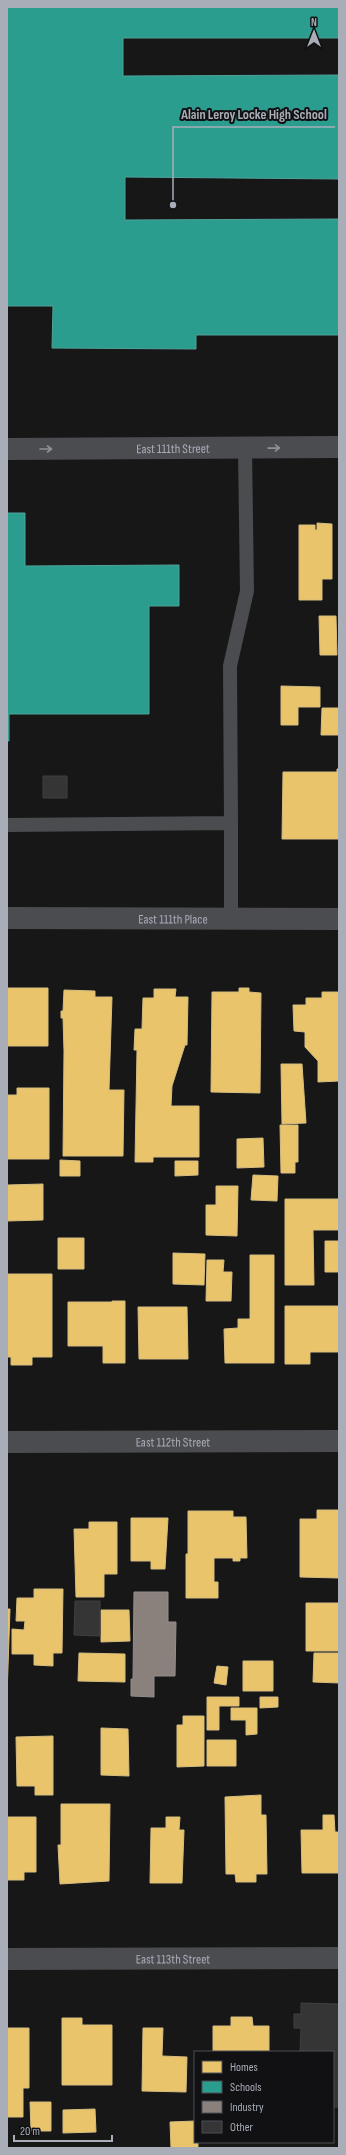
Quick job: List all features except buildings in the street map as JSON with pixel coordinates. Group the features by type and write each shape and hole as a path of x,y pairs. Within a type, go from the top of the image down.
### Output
{"street":[{"name":"East 111th Street","path":"7,449 339,447"},
{"name":"East 111th Place","path":"7,918 339,919"},
{"name":"East 112th Street","path":"7,1442 339,1441"},
{"name":"East 113th Street","path":"7,1959 339,1958"}],"lane":[{"path":"231,919 230,666 247,591 245,448"},
{"path":"7,825 231,823"}],"place":[{"name":"Alain Leroy Locke High School","path":"173,205"}]}
